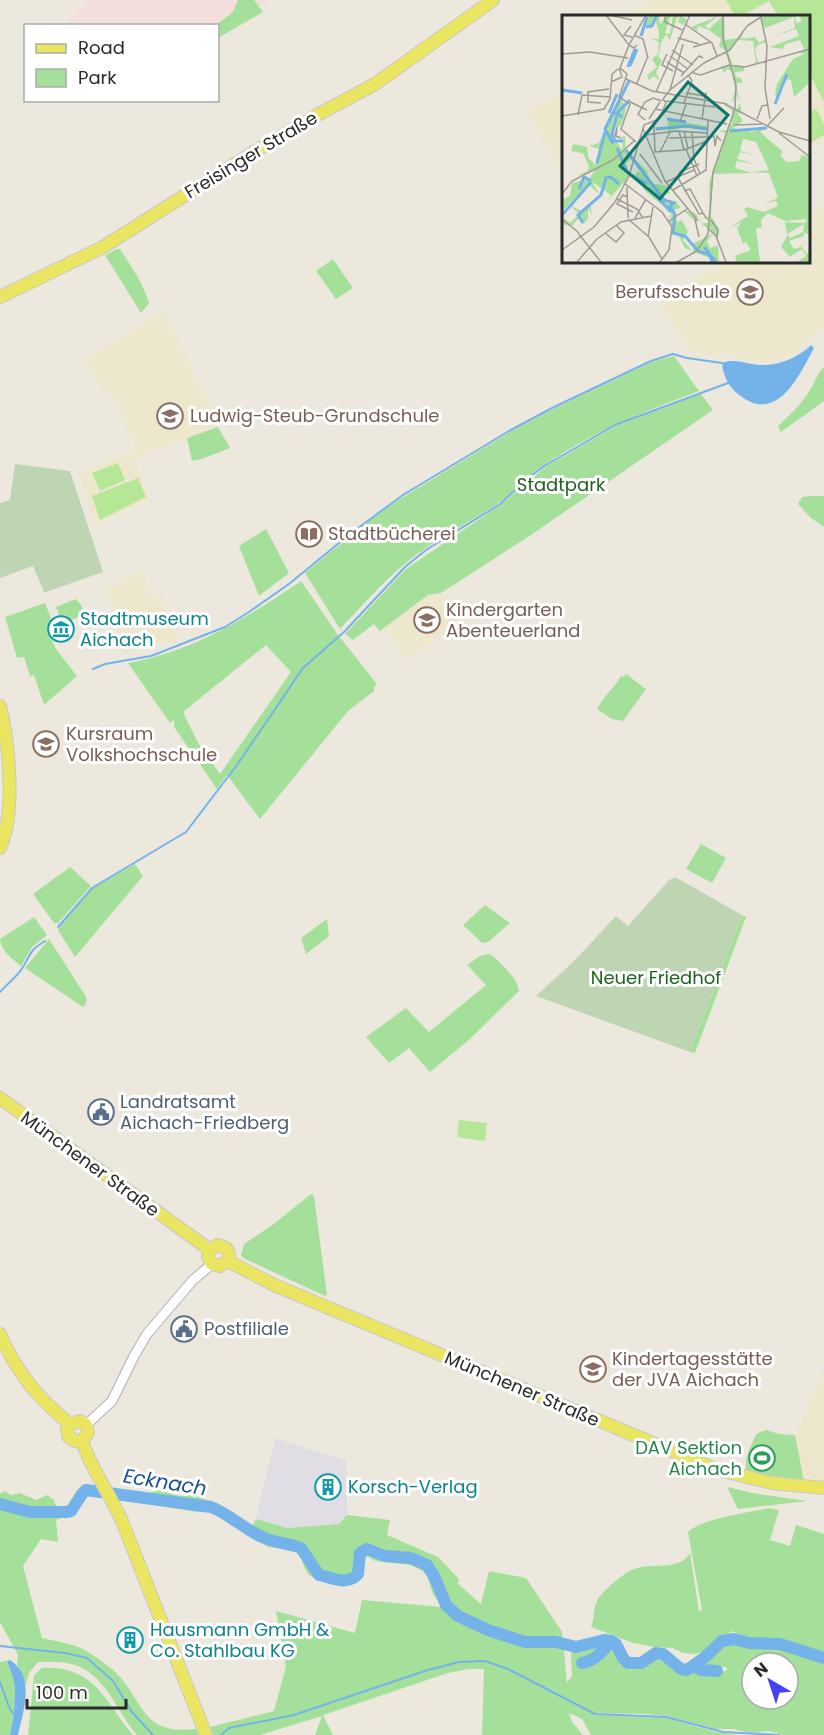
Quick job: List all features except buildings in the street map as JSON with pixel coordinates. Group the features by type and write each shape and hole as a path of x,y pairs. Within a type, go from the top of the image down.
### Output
{"main road":[{"name":"Freisinger Straße","path":"0,297 103,247 297,126 375,84 493,0"},
{"path":"0,706 6,731 9,796 7,823 0,848"},
{"name":"Münchener Straße","path":"0,1098 210,1250 218,1245 226,1248 229,1254 228,1261 271,1284 715,1469 772,1483 824,1488"},
{"path":"210,1250 208,1257 212,1264 220,1266 228,1261"},
{"path":"0,1334 24,1377 70,1424"},
{"path":"80,1421 86,1425 88,1432 82,1441 75,1441 69,1436 67,1429 70,1424 80,1421"},
{"path":"82,1441 94,1469 113,1500 205,1732"}],"street":[{"path":"86,1425 113,1400 147,1334 194,1280 212,1264"}],"shaded area":[{"path":"90,0 268,0 219,31 219,24 65,24"},
{"path":"651,0 726,0 734,15 629,15"},
{"path":"809,73 824,102 824,138 809,146"},
{"path":"562,93 562,174 527,112"},
{"name":"Berufsschule","path":"824,206 824,330 812,334 799,350 776,360 757,362 727,355 720,358 691,352 658,305 695,277 730,262 809,262 809,214"},
{"name":"Ludwig-Steub-Grundschule","path":"164,310 201,391 225,424 134,459 149,499 95,527 78,474 136,450 118,408 83,361"},
{"path":"142,569 151,596 160,593 178,640 119,654 111,633 120,628 106,590"},
{"name":"Kindergarten Abenteuerland","path":"441,593 466,627 462,630 455,627 407,659 383,629 429,595"},
{"path":"824,1370 824,1481 804,1481 795,1435"},
{"path":"275,1438 346,1459 347,1515 339,1524 287,1528 256,1519"}],"green space":[{"path":"238,0 254,0 263,12 219,37 217,24 233,12"},
{"path":"726,0 824,0 824,102 809,73 809,15 777,15 769,1 743,15 734,15"},
{"path":"816,109 824,124 824,135 809,143 809,113"},
{"path":"120,249 140,282 149,303 141,313 105,255"},
{"path":"333,259 353,288 336,299 316,271"},
{"path":"674,356 699,391 599,433 543,466 497,504 412,558 385,582 340,629 305,573 400,499 510,432 652,362"},
{"path":"824,367 824,401 781,432 778,426 804,399"},
{"name":"Stadtpark","path":"701,394 713,410 528,537 441,593 428,595 380,631 374,624 353,640 345,634 406,569 500,505 547,466 616,426"},
{"path":"218,427 230,448 192,461 187,438"},
{"path":"118,463 125,480 100,491 92,473"},
{"path":"15,464 70,471 103,572 46,592 33,566 0,578 0,503 10,500"},
{"path":"138,478 146,497 100,520 92,496"},
{"path":"824,496 824,527 811,518 798,504 802,497"},
{"path":"266,529 289,573 259,596 239,546"},
{"path":"301,581 338,635 377,684 374,691 348,711 260,819 227,775 217,789 174,727 174,720 170,723 128,663 152,658 198,642 281,595","holes":["266,645 291,672 220,774 197,741 183,712"]},
{"path":"76,599 85,614 69,621 66,615 60,617 56,607"},
{"path":"45,603 56,631 49,634 56,649 77,676 44,705 34,675 30,676 24,657 17,658 5,617"},
{"path":"626,674 646,689 623,721 612,719 597,709 621,676 624,677"},
{"path":"701,844 726,858 712,883 686,869"},
{"path":"135,864 143,876 75,957 58,930 60,926 93,888"},
{"path":"70,867 91,886 58,923 54,923 33,894"},
{"name":"Neuer Friedhof","path":"675,877 742,915 690,1052 536,996 573,962 616,916 628,926 669,880"},
{"path":"485,905 510,923 488,942 482,943 463,925"},
{"path":"742,915 746,917 695,1053 690,1052"},
{"path":"34,917 47,935 32,947 21,966 5,951 0,939"},
{"path":"327,919 329,936 306,954 301,938"},
{"path":"49,939 85,995 87,1000 83,1007 25,968"},
{"path":"488,954 509,972 516,981 519,991 470,1039 430,1072 409,1048 389,1063 366,1037 406,1008 429,1032 486,985 467,965 480,956"},
{"path":"459,1120 487,1123 485,1141 457,1137"},
{"path":"311,1194 314,1196 327,1295 325,1296 243,1258 241,1255 244,1244"},
{"path":"766,1430 795,1435 804,1481 748,1473 746,1459 750,1448 756,1434"},
{"path":"727,1487 752,1493 807,1501 738,1509"},
{"path":"84,1488 99,1489 101,1494 86,1493 73,1512 56,1520 58,1542 41,1539 23,1566 42,1638 78,1647 101,1660 117,1674 146,1715 154,1722 178,1730 196,1729 199,1735 137,1735 103,1686 86,1670 75,1665 61,1662 38,1662 29,1673 26,1685 17,1664 18,1655 0,1622 0,1494 5,1491 11,1495 20,1493 36,1500 47,1495 54,1500 57,1509 63,1510 74,1504"},
{"path":"112,1488 150,1493 158,1490 180,1496 194,1495 214,1503 251,1528 256,1519 287,1528 339,1524 347,1515 390,1520 387,1535 438,1557 459,1579 458,1584 481,1604 489,1571 526,1578 562,1632 567,1683 572,1676 571,1651 578,1651 601,1642 604,1646 589,1659 579,1661 577,1664 580,1666 597,1661 613,1646 619,1660 630,1669 640,1667 661,1656 681,1672 696,1670 715,1674 727,1670 726,1667 703,1668 701,1665 721,1646 732,1643 748,1646 748,1648 790,1651 740,1651 740,1711 800,1711 800,1654 824,1660 824,1735 783,1735 770,1731 750,1733 733,1729 716,1729 666,1716 597,1713 594,1715 666,1718 716,1732 738,1735 591,1735 582,1719 569,1713 572,1722 583,1735 482,1735 484,1669 468,1669 448,1673 323,1715 333,1735 315,1735 322,1716 260,1735 213,1735 210,1727 274,1711 286,1667 276,1611 355,1633 362,1600 442,1607 433,1594 426,1573 411,1565 375,1561 367,1556 363,1560 363,1574 357,1583 322,1581 310,1576 302,1562 300,1552 293,1548 268,1547 208,1509 197,1512 118,1499"},
{"path":"768,1508 779,1510 770,1540 790,1546 796,1525 824,1534 824,1653 780,1641 749,1639 732,1631 707,1651 695,1654 683,1653 673,1648 633,1643 591,1627 598,1599 619,1578 641,1567 679,1563 690,1553 699,1611 702,1610 688,1532 714,1520"},
{"path":"7,1661 15,1688 14,1714 10,1735 0,1735 0,1662"},
{"path":"42,1668 74,1672 86,1679 105,1698 133,1735 28,1735 34,1675"}],"water":[{"path":"811,345 814,348 795,382 777,400 766,404 755,403 742,397 728,382 724,373 722,363 731,361 759,365 780,363 794,357"},
{"path":"10,1660 23,1675 25,1685 25,1705 18,1735 10,1735 15,1688 7,1661"}],"waterway":[{"path":"93,669 105,664 151,656 225,627 289,584 350,534 403,495 509,431 554,407 651,361 673,354 722,363"},
{"path":"58,927 92,888 186,832 237,765 303,668 344,632 405,567 426,550 500,504 546,465 615,425 728,383"},
{"path":"0,992 21,970 33,950 45,941"},
{"name":"Ecknach","path":"0,1504 30,1512 66,1512 71,1511 86,1490 211,1507 265,1538 301,1548 319,1575 340,1580 354,1578 358,1574 360,1553 367,1549 385,1556 411,1558 427,1565 446,1605 458,1616 488,1630 525,1642 556,1642 576,1647 604,1640 611,1641 616,1644 628,1663 641,1663 656,1653 663,1654 681,1669 687,1670 722,1641 734,1639 749,1643 780,1644 824,1658"},
{"name":"Ecknach","path":"582,1663 595,1658 611,1641"},
{"path":"0,1646 65,1653 87,1658 113,1681 132,1712 153,1735"},
{"path":"221,1735 229,1728 294,1715 428,1670 459,1662 485,1661 508,1669 595,1714 666,1717 723,1732 779,1735"},
{"name":"Ecknach","path":"694,1666 701,1670 717,1671"},
{"path":"0,1682 9,1707 15,1716"}],"place":[{"name":"Berufsschule","path":"750,292"},
{"name":"Ludwig-Steub-Grundschule","path":"170,416"},
{"name":"Stadtbücherei","path":"309,534"},
{"name":"Kindergarten Abenteuerland","path":"427,620"},
{"name":"Stadtmuseum Aichach","path":"61,629"},
{"name":"Kursraum Volkshochschule","path":"46,744"},
{"name":"Landratsamt Aichach-Friedberg","path":"101,1112"},
{"name":"Postfiliale","path":"184,1329"},
{"name":"Kindertagesstätte der JVA Aichach","path":"593,1369"},
{"name":"DAV Sektion Aichach","path":"762,1458"},
{"name":"Korsch-Verlag","path":"328,1487"},
{"name":"Hausmann GmbH & Co. Stahlbau KG","path":"130,1640"}]}
